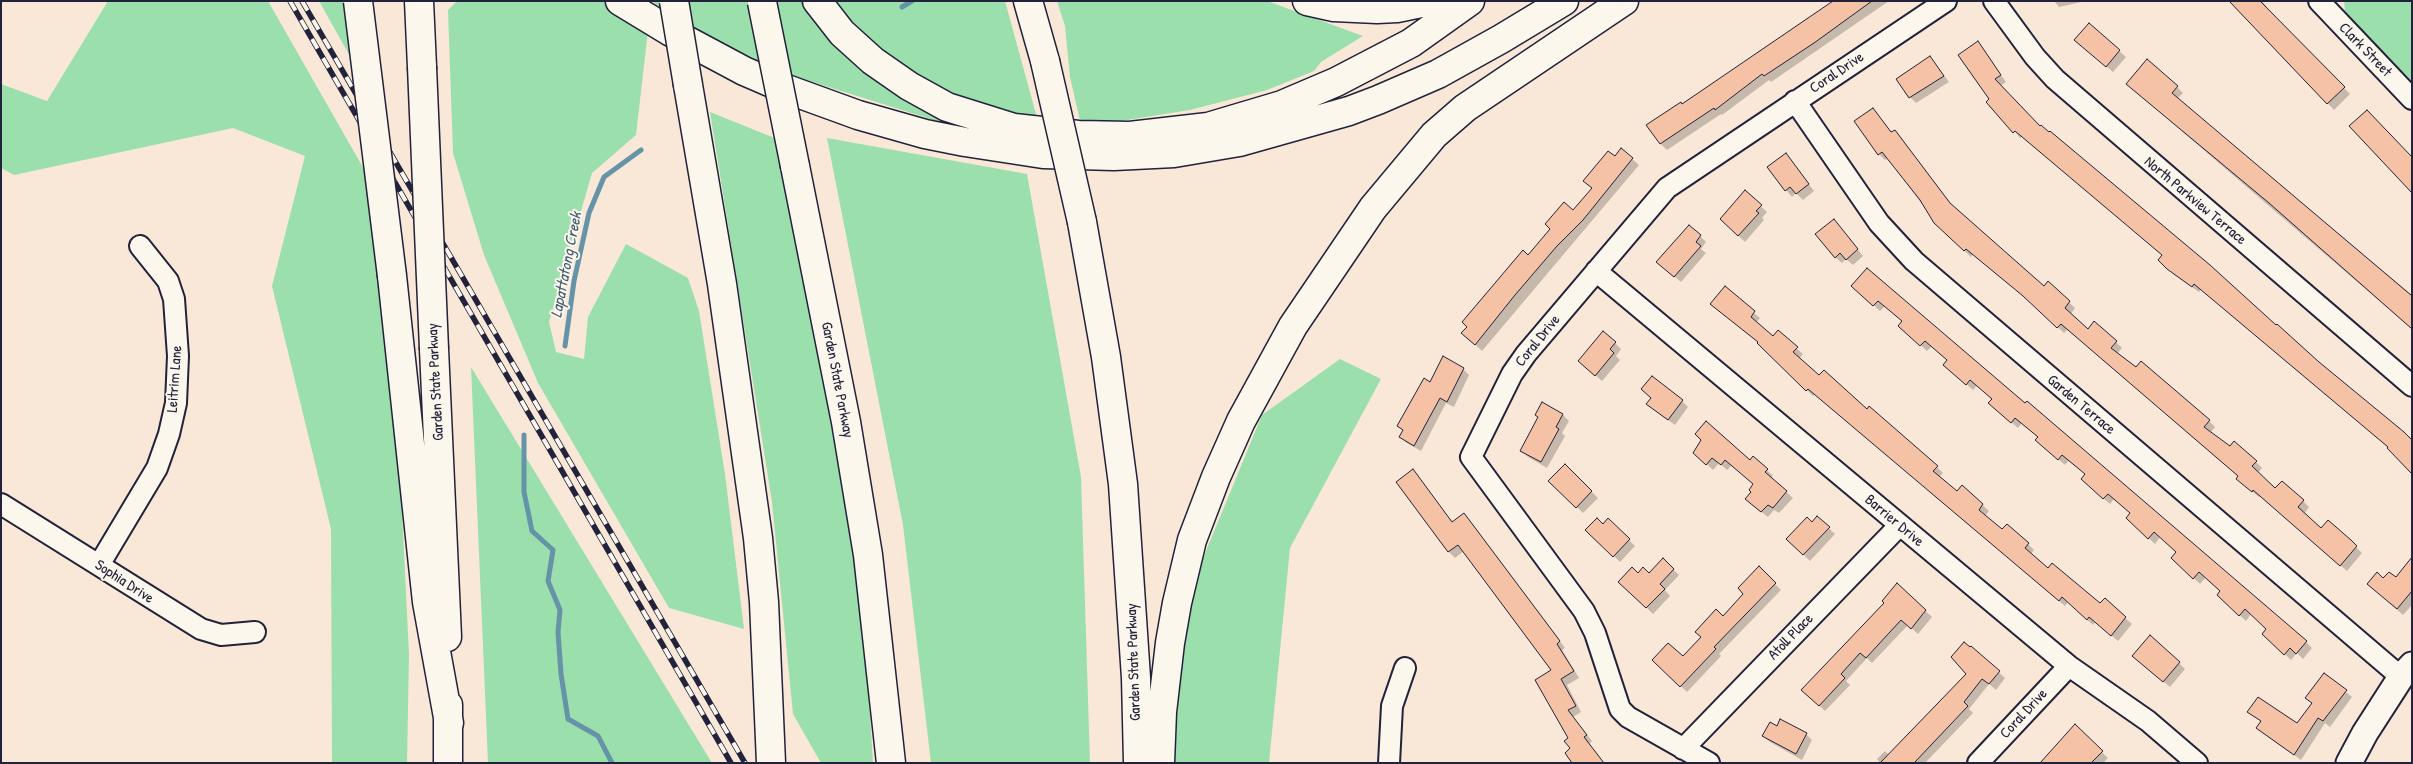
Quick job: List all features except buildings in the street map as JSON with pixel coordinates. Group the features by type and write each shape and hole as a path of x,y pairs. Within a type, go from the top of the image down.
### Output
{"highway":[{"path":"358,1 392,276 426,602 449,723"},
{"name":"Garden State Parkway","path":"419,1 446,598 448,763"},
{"path":"674,1 723,293 751,484 764,602 771,763"},
{"path":"817,1 842,33 873,61 909,86 947,107 983,120 1022,129 1078,135 1130,136 1208,127 1282,105 1336,82 1411,44 1470,1"},
{"name":"Garden State Parkway","path":"1028,1 1045,61 1082,222 1106,357 1123,484 1135,669 1138,763"},
{"path":"1307,1 1334,7 1377,9 1397,8 1431,1"},
{"path":"626,4 671,32 744,70 781,87 858,115 925,134 966,142 1043,154 1114,156 1174,152 1239,142 1348,111 1438,74 1564,1"},
{"path":"1160,763 1170,643 1178,595 1192,540 1216,477 1241,421 1293,326 1373,208 1434,135 1465,108 1624,1"},
{"name":"Garden State Parkway","path":"762,2 846,422 867,545 891,763"}],"street":[{"name":"Coral Drive","path":"1709,763 1628,717 1620,709 1595,632 1584,611 1471,457 1512,374 1667,188 1946,1"},
{"name":"North Parkview Terrace","path":"1994,1 2035,57 2055,79 2412,386"},
{"name":"Clark Street","path":"2319,1 2412,99"},
{"name":"Garden Terrace","path":"1795,101 1879,223 1914,261 2406,671"},
{"name":"Leitrim Lane","path":"99,565 157,468 169,434 176,403 178,356 174,299 168,281 140,246"},
{"name":"Barrier Drive","path":"1596,271 1899,526 2069,666 2148,721 2197,763"},
{"name":"Sophia Drive","path":"1,504 201,629 221,635 255,632"},
{"name":"Atoll Place","path":"1683,749 1899,526"},
{"name":"Coral Drive","path":"1978,763 2069,666"},
{"path":"1389,763 1392,706 1405,668"},
{"path":"2349,763 2364,733 2406,671"}],"green space":[{"path":"108,1 268,1 373,185 390,268 409,654 407,763 332,763 331,529 272,286 305,156 233,128 14,175 1,168 1,84 47,101"},
{"path":"319,1 346,1 356,67"},
{"path":"457,1 603,1 648,31 636,135 592,173 549,322 556,352 584,359 588,317 626,244 688,278 699,311 725,474 744,629 669,608 538,383 484,255 453,153 448,10"},
{"path":"651,1 1005,1 1039,125 988,137 803,79 713,41"},
{"path":"1057,1 1267,1 1363,36 1321,62 1314,71 1267,90 1190,110 1114,122 1081,125 1070,77 1065,26"},
{"path":"2344,1 2412,2 2412,81 2350,18 2345,11"},
{"path":"710,112 777,139 861,569 873,763 821,763 793,714 772,502"},
{"path":"827,138 1027,174 1081,477 1090,763 931,763 903,525"},
{"path":"1340,359 1381,379 1290,548 1269,763 1175,763 1175,662 1197,573 1262,415"},
{"path":"471,367 712,763 488,763"}],"waterway":[{"name":"Lapattatong Creek","path":"902,7 912,1"},
{"name":"Lapattatong Creek","path":"565,346 574,281 589,213 604,177 641,150"},
{"name":"Lapattatong Creek","path":"524,435 524,492 532,531 553,550 548,581 560,610 558,632 561,674 568,719 598,736 612,763"}],"railway":[{"path":"290,1 731,763"},
{"path":"302,1 745,763"}]}
